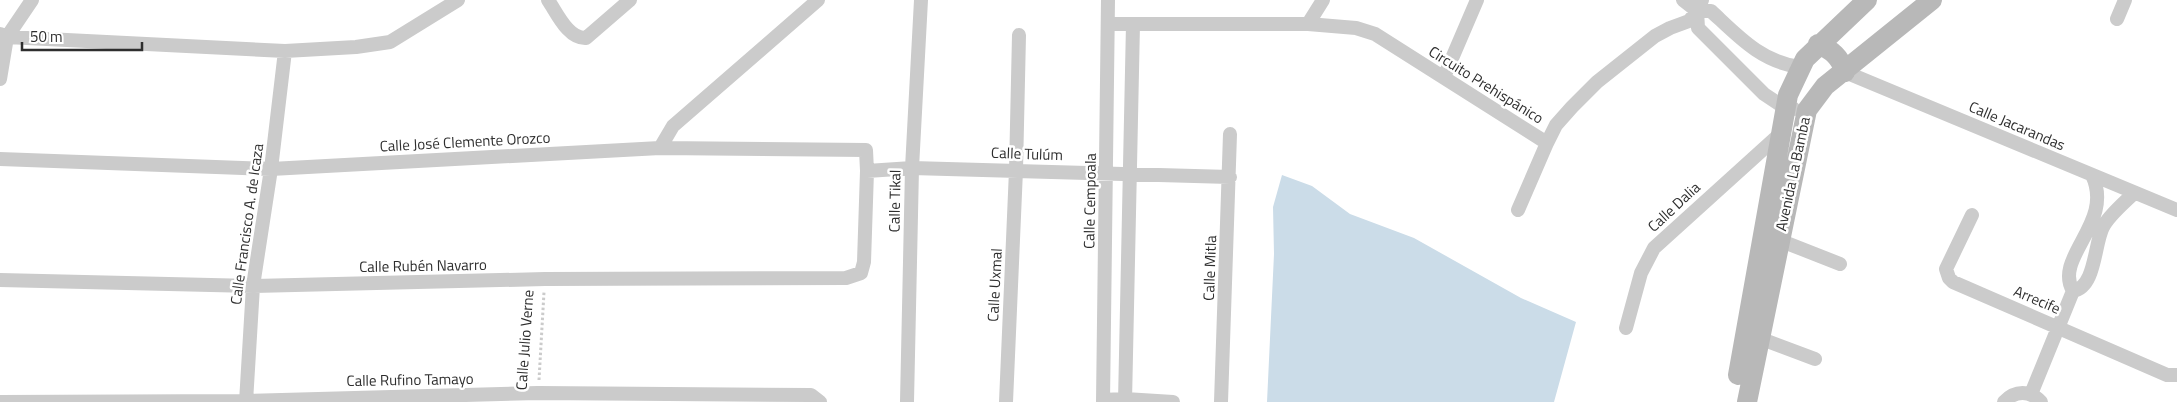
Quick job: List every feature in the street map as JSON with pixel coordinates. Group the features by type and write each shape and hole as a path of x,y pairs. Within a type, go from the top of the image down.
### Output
{"street":[{"path":"0,79 4,35 32,0"},
{"path":"4,35 284,51 356,47 390,42 458,0"},
{"path":"548,0 572,34 579,38 586,38 630,0"},
{"path":"660,148 673,126 818,0"},
{"name":"Calle Tikal","path":"907,402 912,168 921,0"},
{"name":"Calle Cempoala","path":"1103,401 1108,0"},
{"path":"1308,24 1323,0"},
{"path":"1444,77 1477,0"},
{"path":"1683,0 1711,11 1742,41 1762,55 1777,63 1800,67 1814,80 1825,86"},
{"name":"Avenida La Bamba","path":"1733,402 1780,134 1792,82 1800,67 1818,44 1867,0"},
{"name":"Avenida La Bamba","path":"1747,402 1807,110 1825,86 1932,0"},
{"path":"2117,19 2125,0"},
{"path":"1699,6 1698,28 1764,94 1785,108 1807,110"},
{"name":"Circuito Prehispánico","path":"1108,24 1308,24 1356,28 1375,34 1547,143 1556,125 1584,93 1655,36 1689,21 1699,6"},
{"path":"1125,400 1133,24"},
{"name":"Calle Uxmal","path":"1006,402 1020,35"},
{"path":"1818,44 1834,53 1842,63 1844,72"},
{"name":"Calle Francisco A. de Icaza","path":"246,401 253,286 271,169 284,51"},
{"name":"Calle Jacarandas","path":"1844,72 2177,210"},
{"name":"Calle Mitla","path":"1221,402 1230,134"},
{"name":"Calle Dalia","path":"1626,328 1641,273 1654,248 1780,134"},
{"path":"1518,210 1547,143"},
{"name":"Calle José Clemente Orozco","path":"0,159 271,169 660,148 866,150 867,171"},
{"path":"867,171 912,168"},
{"name":"Calle Tulúm","path":"912,168 1230,177"},
{"name":"Calle Rubén Navarro","path":"0,280 253,286 545,279 846,278 861,273 864,262 867,171"},
{"path":"2073,291 2069,283 2070,265 2096,214 2098,192 2092,175"},
{"path":"2004,402 2014,394 2036,398 2058,327 2073,291 2084,285 2089,275 2103,227 2134,193"},
{"name":"Arrecife","path":"1972,215 1947,265 1946,272 1953,282 2167,375 2177,375"},
{"path":"1779,240 1840,264"},
{"path":"1759,338 1815,359"},
{"name":"Calle Rufino Tamayo","path":"0,402 811,395 820,401"},
{"path":"1103,401 1173,402"}],"path":[{"name":"Calle Julio Verne","path":"537,398 545,279"}],"water":[{"path":"1282,175 1312,186 1350,214 1414,238 1521,298 1576,322 1554,402 1267,402 1274,254 1273,207"}]}
